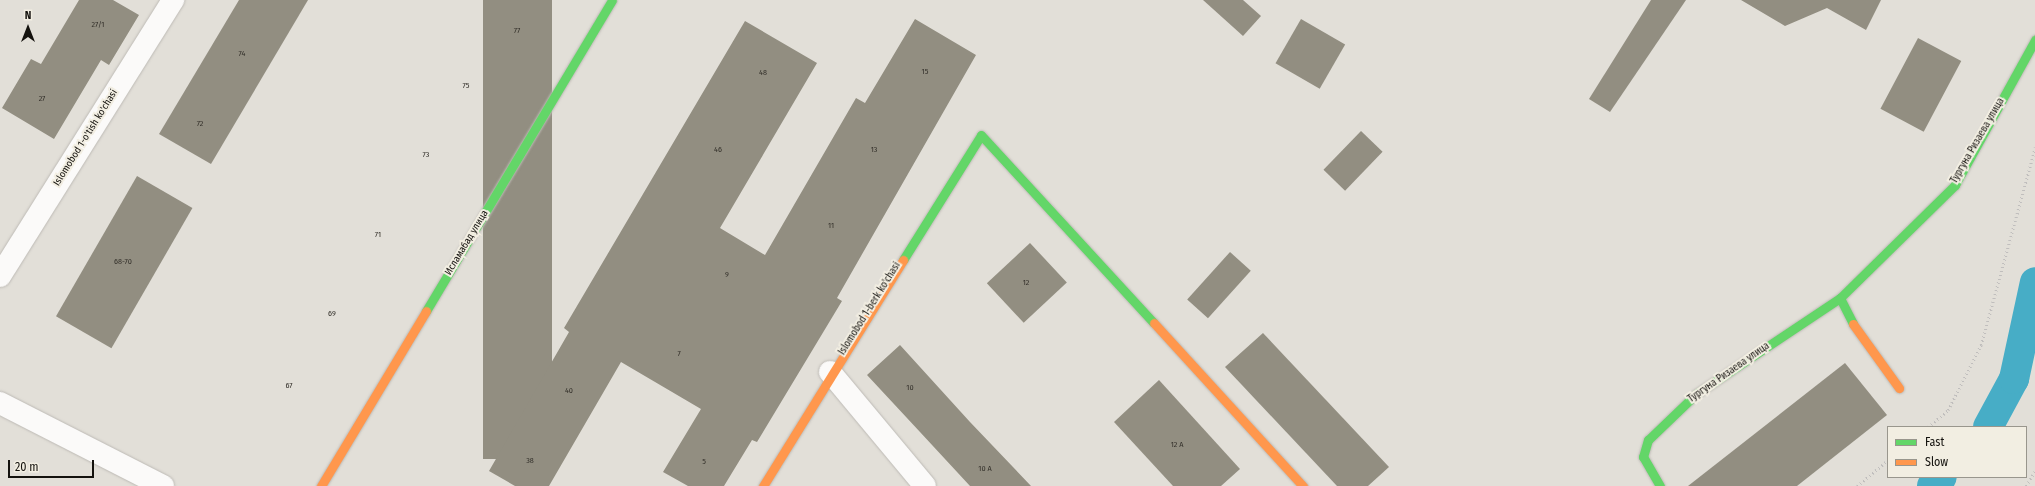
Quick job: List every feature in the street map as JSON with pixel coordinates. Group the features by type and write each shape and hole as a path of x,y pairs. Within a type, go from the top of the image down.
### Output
{"street":[{"name":"Islomobod 1-o'tish ko'chasi","path":"0,276 173,0"},
{"name":"Исламабад улица","path":"321,486 612,0"},
{"name":"Тургуна Ризаева улица","path":"1660,486 1642,457 1648,440 1696,394 1840,298 1955,185 2035,40"},
{"name":"Islomobod 1-berk ko'chasi","path":"763,486 830,372 981,135 1303,486"},
{"path":"1840,298 1859,334 1899,388"},
{"path":"830,372 925,486"},
{"path":"5,411 163,486"}],"path":[{"path":"1929,426 1948,410 1981,344 2035,147"},
{"path":"1857,486 1887,461"},
{"path":"2026,486 2035,471"}],"building":[{"path":"79,0 113,0 139,15 109,65 101,60 54,139 2,108 31,59 41,64"},
{"path":"239,0 308,0 211,164 159,134"},
{"path":"483,0 552,0 552,459 483,459"},
{"path":"1203,0 1243,0 1261,16 1243,36"},
{"path":"1651,0 1686,0 1610,112 1589,99"},
{"path":"1741,0 1881,0 1866,30 1827,8 1785,26"},
{"path":"915,19 976,55 837,298 842,301 757,442 752,440 724,486 688,486 663,472 701,409 621,362 549,486 515,486 489,471 569,332 564,328 745,21 817,63 720,228 765,255 856,98 865,103"},
{"path":"1301,19 1345,44 1320,89 1276,63"},
{"path":"1918,38 1961,61 1924,132 1880,109"},
{"path":"1361,131 1383,152 1345,191 1323,170"},
{"path":"137,176 192,208 111,348 56,316"},
{"path":"1030,243 1067,282 1024,323 987,283"},
{"path":"1230,252 1251,271 1208,318 1187,300"},
{"path":"1263,333 1389,467 1368,486 1337,486 1225,367"},
{"path":"900,345 1031,486 970,486 867,375"},
{"path":"1845,363 1887,415 1797,486 1688,486"},
{"path":"1159,380 1240,469 1221,486 1173,486 1114,422"}],"waterway":[{"path":"1989,426 2014,379 2035,282"},
{"path":"1932,486 1941,478"}],"traffic: fast":[{"path":"426,311 612,0"},
{"path":"1840,298 1955,185 2035,40"},
{"path":"903,260 981,135 1154,323"},
{"path":"1660,486 1643,457 1648,440 1696,394 1840,298 1853,324"}],"traffic: slow":[{"path":"763,486 903,260"},
{"path":"321,486 426,311"},
{"path":"1154,323 1303,486"},
{"path":"1853,324 1899,388"}]}
